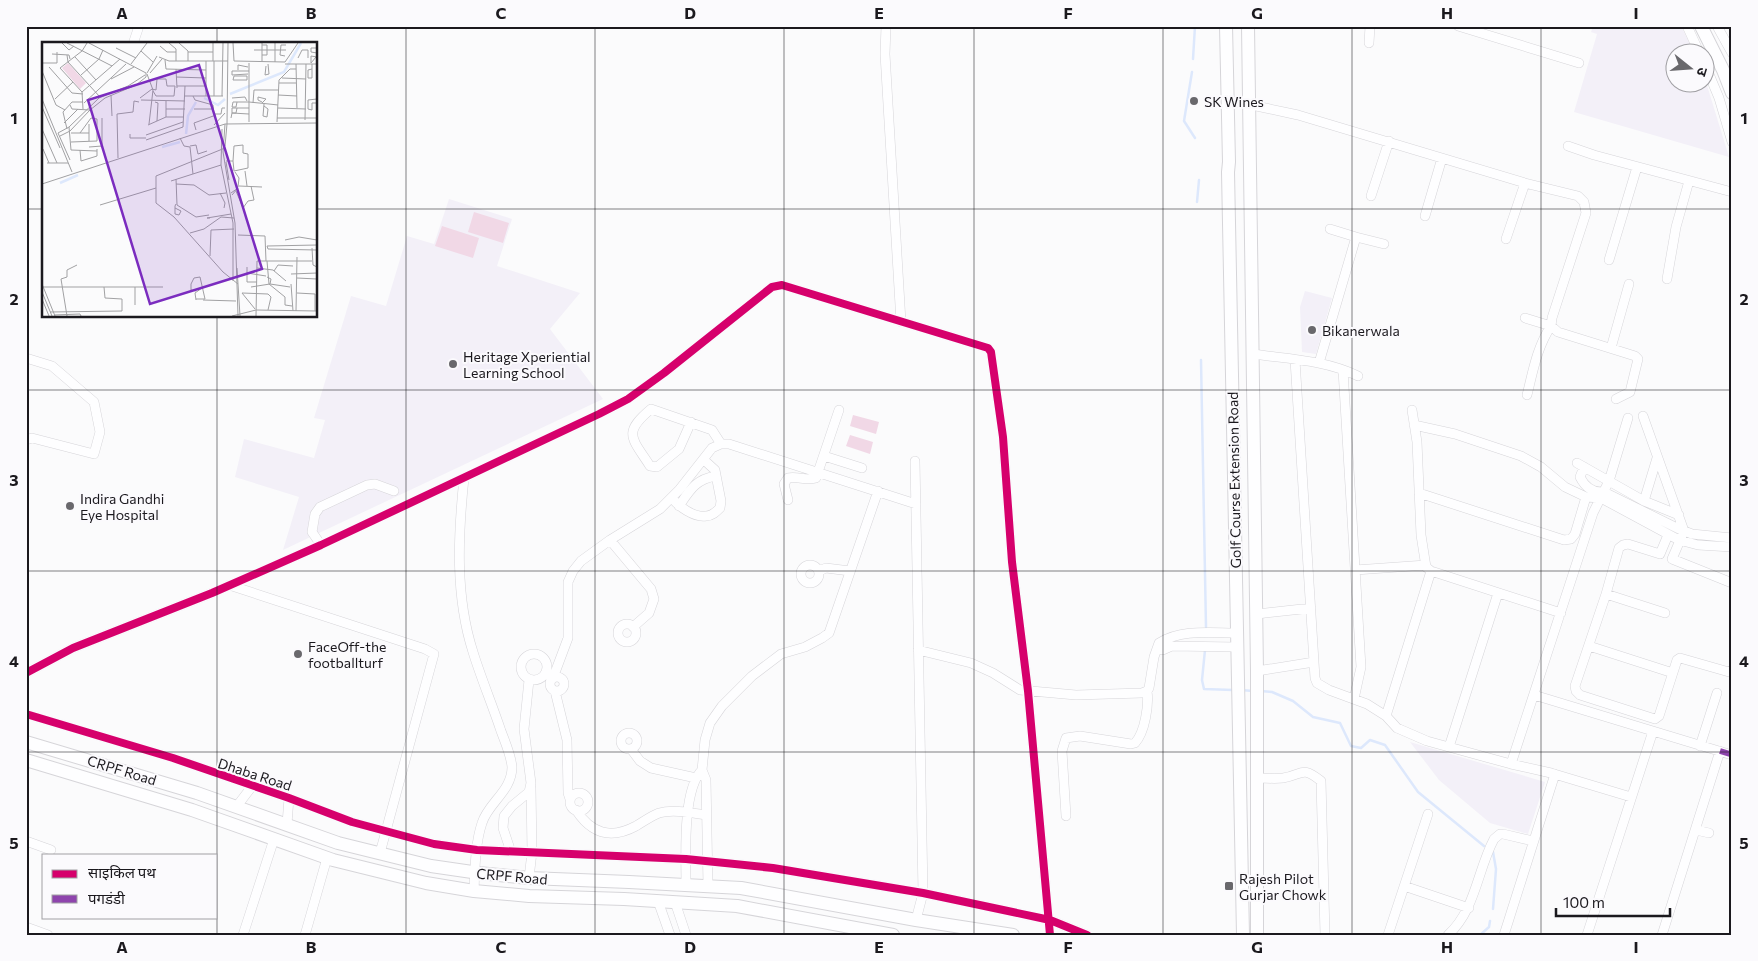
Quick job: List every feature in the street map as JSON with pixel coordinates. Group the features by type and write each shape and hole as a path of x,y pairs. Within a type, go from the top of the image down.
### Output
{"street":[{"path":"134,42 139,26"},
{"path":"886,26 885,54 901,322"},
{"name":"Golf Course Extension Road","path":"1226,26 1236,647 1239,706 1243,935"},
{"name":"Golf Course Extension Road","path":"1248,26 1258,671 1258,934"},
{"path":"1369,43 1370,26"},
{"path":"1458,26 1579,63"},
{"path":"1687,26 1694,42"},
{"path":"1701,26 1732,92"},
{"path":"1717,26 1732,54"},
{"path":"1716,87 1727,108 1732,142"},
{"path":"1228,100 1249,103 1389,141 1525,183 1578,196 1584,202 1586,213 1552,318 1552,326 1538,350 1527,395"},
{"path":"1371,196 1389,141"},
{"path":"1568,146 1637,167 1732,192"},
{"path":"1425,216 1442,158"},
{"path":"1609,260 1637,167"},
{"path":"1668,278 1676,227 1689,181"},
{"path":"1506,239 1525,183"},
{"path":"1330,229 1384,244"},
{"path":"1319,362 1356,237"},
{"path":"1611,348 1629,284"},
{"path":"26,673 72,648 229,585 321,545 628,399 713,335 772,287 782,286 988,348 991,352 1002,437 1012,562 1028,691 1050,935"},
{"path":"1525,318 1552,326 1558,332 1611,348 1638,359 1630,392 1616,399"},
{"path":"1253,354 1319,362 1358,376"},
{"path":"26,358 52,366 94,402 100,432 94,454 32,438 26,440"},
{"path":"1295,360 1314,662 1317,683 1367,704 1386,716 1397,728 1427,741 1555,774 1631,797"},
{"path":"1343,370 1361,667 1354,699"},
{"path":"691,422 679,449 657,467 650,466 632,439 637,420 651,408 691,422 712,430 720,444"},
{"path":"788,500 784,484 788,478 812,480 819,473 839,410"},
{"path":"1386,716 1428,568 1421,535 1417,442 1412,410"},
{"path":"1643,416 1684,531 1672,559"},
{"path":"1511,764 1593,513 1609,481 1628,418"},
{"path":"1414,425 1455,434 1521,456 1541,467 1565,487 1586,497 1602,495 1679,540 1698,545 1732,547"},
{"path":"706,815 662,812 634,828 614,833 597,831 590,828 583,822 570,804 567,740 555,692 551,689 550,684 568,638 568,582 570,576 581,561 610,540 660,509 672,498 712,448 720,444 729,444 916,504"},
{"path":"824,456 862,468"},
{"path":"1644,501 1657,458"},
{"path":"672,498 679,506 705,517 714,514 720,508 721,501 715,470 704,460"},
{"path":"915,461 923,893 916,920"},
{"path":"1678,515 1644,501 1580,465 1580,477 1585,486 1596,493 1692,534 1732,538"},
{"path":"679,506 701,480 716,476"},
{"path":"464,478 459,556 461,604 472,651 489,694 512,765 509,782 499,798 488,810 482,823 474,891"},
{"path":"321,545 312,532 315,514 320,506 367,485 375,484 394,491"},
{"path":"686,885 688,813 691,794 699,774 705,740 715,714 737,688 781,654 804,647 829,633 878,491"},
{"path":"1419,493 1564,540 1571,539 1576,534 1586,497"},
{"path":"1660,554 1668,535"},
{"path":"610,540 650,589 654,599 649,613 633,626"},
{"path":"1732,583 1660,554 1628,544 1623,545 1619,548 1576,691 1580,695 1655,719 1659,716 1677,660 1680,658 1729,672 1732,670"},
{"path":"819,571 826,568 850,571"},
{"path":"1355,570 1428,568 1561,613"},
{"path":"229,585 425,649 434,654 380,853"},
{"path":"1448,747 1498,593"},
{"path":"1606,594 1665,614"},
{"path":"1257,614 1311,608"},
{"path":"1066,816 1062,751 1066,738 1080,736 1135,743 1140,735 1147,709 1147,691 1159,642 1180,634 1236,633"},
{"path":"1157,648 1163,650 1172,646 1186,645 1236,647"},
{"path":"1589,646 1673,673"},
{"path":"918,650 971,663 993,673 1012,687 1028,691 1076,694 1142,693 1147,691"},
{"path":"1258,671 1314,662"},
{"path":"529,680 524,729 531,788 534,879 539,897"},
{"path":"1700,746 1717,693"},
{"path":"1534,695 1732,755"},
{"name":"Dhaba Road","path":"26,714 173,758 352,822 434,844 511,852 686,858 782,869 923,893 1050,920 1087,935"},
{"path":"1587,935 1652,731"},
{"name":"CRPF Road","path":"26,742 197,792 338,843 431,866 534,879 741,888 916,920 1013,935"},
{"path":"631,749 640,761 651,768 699,774 706,780 708,886"},
{"path":"1662,935 1720,751"},
{"path":"26,760 192,810 327,858 426,883 474,891 539,897 737,906 894,935"},
{"path":"1257,778 1284,778 1304,771 1311,773 1321,781 1325,935"},
{"path":"1504,935 1555,774"},
{"path":"237,806 253,786"},
{"path":"511,852 503,828 504,816 507,810 531,788"},
{"path":"570,799 577,793 583,794 587,798 586,807 576,810"},
{"path":"287,824 289,798"},
{"path":"1241,816 1257,814"},
{"path":"1388,935 1428,814"},
{"path":"1696,830 1709,833"},
{"path":"1448,935 1458,926 1469,908 1494,839 1503,834 1533,841"},
{"path":"243,935 274,839"},
{"path":"26,841 51,850"},
{"path":"305,935 327,858"},
{"path":"1404,886 1469,908"},
{"path":"658,901 669,933 684,930 676,902"},
{"path":"26,927 48,935"}],"shaded area":[{"path":"1593,26 1681,26 1689,42 1666,42 1666,92 1709,92 1729,157 1574,112 1597,34 1591,32"},
{"name":"Heritage Xperiential Learning School","path":"449,199 512,219 497,266 580,293 550,329 603,399 283,550 299,497 235,477 244,439 314,458 325,420 314,418 351,296 386,306 407,236 434,244"},
{"path":"474,212 509,223 503,243 468,232"},
{"path":"442,226 479,238 473,258 435,246"},
{"name":"Bikanerwala","path":"1305,291 1332,298 1316,354 1302,352 1300,307"},
{"path":"853,415 879,422 876,434 850,426"},
{"path":"850,435 873,442 870,454 846,446"},
{"path":"1410,742 1545,782 1528,834 1490,823 1439,780"}],"waterway":[{"path":"1193,59 1195,26"},
{"path":"1192,72 1184,121 1195,138"},
{"path":"1197,202 1199,180"},
{"path":"1201,360 1206,627"},
{"path":"1205,650 1202,680 1204,689 1233,690"},
{"path":"1241,690 1253,691"},
{"path":"1261,691 1272,692 1293,701 1313,717 1340,723 1351,746 1361,748 1370,740 1385,745 1418,792 1484,846"},
{"path":"1493,852 1496,869 1493,909"},
{"path":"1480,935 1489,927 1490,921"}],"marked path":[{"path":"1720,751 1730,754"}],"cycle path":[{"path":"26,673 73,648 212,593 321,545 599,414 628,399 664,373 772,287 782,285 988,348 991,352 1003,437 1012,562 1028,691 1050,935"},
{"path":"26,714 173,758 352,822 434,844 477,850 686,859 773,868 923,893 1050,920 1087,935"}],"place":[{"name":"SK Wines","path":"1194,101"},
{"name":"Bikanerwala","path":"1312,330"},
{"name":"Heritage Xperiential Learning School","path":"453,364"},
{"name":"Indira Gandhi Eye Hospital","path":"70,506"},
{"name":"FaceOff-the footballturf","path":"298,654"},
{"name":"Rajesh Pilot Gurjar Chowk","path":"1229,886"}]}
